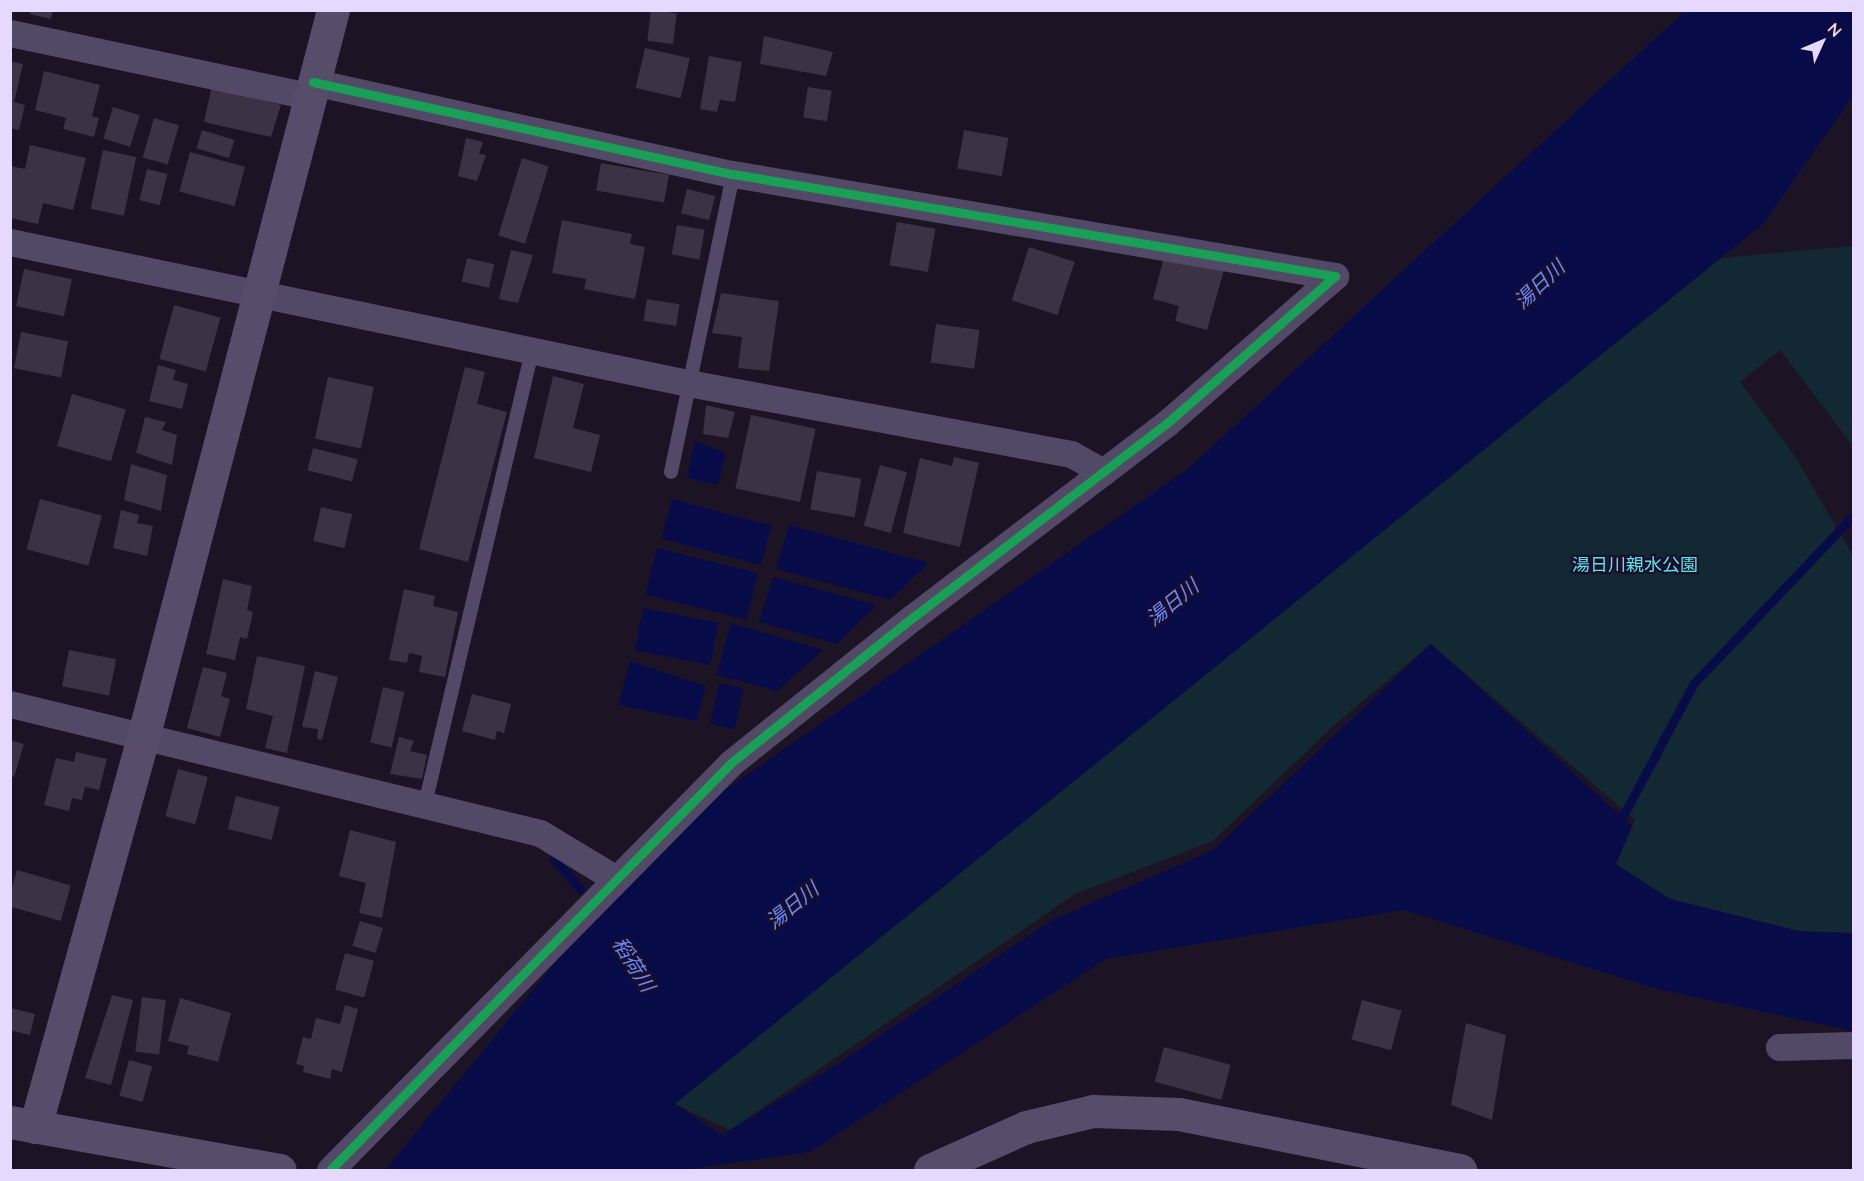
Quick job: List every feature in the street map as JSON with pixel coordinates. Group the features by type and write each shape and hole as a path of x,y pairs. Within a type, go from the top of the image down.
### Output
{"street":[{"path":"280,1170 23,1125 144,734 333,10"},
{"path":"10,33 311,89 733,174 1335,276 1167,423 731,763 330,1170"},
{"path":"10,242 261,292 688,383 1071,454 1103,472"},
{"path":"10,704 144,734 540,833 616,879"},
{"path":"1779,1047 1854,1046"},
{"path":"930,1170 1026,1127 1093,1111 1179,1114 1460,1170"}],"lane":[{"path":"671,472 733,174"},
{"path":"425,804 532,351"}],"green space":[{"name":"湯日川親水公園","path":"1853,246 1853,446 1780,350 1740,382 1796,458 1853,556 1853,940 1840,941 1649,894 1616,863 1635,820 1431,644 1333,726 1213,841 1075,894 730,1130 674,1104 1700,260"}],"water":[{"name":"湯日川","path":"1685,11 1853,11 1853,96 1763,224 675,1104 722,1135 839,1063 1050,921 1213,850 1431,644 1632,826 1616,864 1670,899 1798,931 1853,933 1853,1031 1657,989 1404,910 1106,959 810,1152 684,1170 385,1170 660,835 1189,468"},
{"path":"695,441 726,453 718,485 687,478"},
{"path":"672,499 771,526 761,565 661,539"},
{"path":"789,525 929,563 890,600 776,569"},
{"path":"657,548 758,573 746,620 645,595"},
{"path":"773,577 877,605 837,644 759,622"},
{"path":"643,608 719,623 710,665 635,650"},
{"path":"731,623 823,650 777,691 716,675"},
{"path":"630,661 706,686 697,721 618,705"},
{"path":"719,683 743,688 735,729 710,724"}],"building":[{"path":"30,10 53,10 51,19 30,14"},
{"path":"651,10 677,13 673,44 647,41"},
{"path":"764,36 833,52 826,76 760,64"},
{"path":"645,48 690,58 681,98 636,88"},
{"path":"709,56 742,62 735,102 720,100 717,112 700,109"},
{"path":"10,61 23,64 14,102 25,105 19,130 10,128"},
{"path":"44,71 100,85 92,116 99,118 94,137 63,129 66,118 35,110"},
{"path":"212,85 281,105 271,137 204,122"},
{"path":"808,87 832,91 827,121 803,118"},
{"path":"113,107 140,115 130,147 103,139"},
{"path":"154,118 179,125 168,165 143,157"},
{"path":"202,130 235,140 229,158 196,148"},
{"path":"964,130 1008,138 1002,176 957,168"},
{"path":"466,138 483,142 479,154 486,155 477,181 458,176"},
{"path":"30,145 86,158 73,210 43,203 38,224 10,218 10,166 25,169"},
{"path":"103,150 136,157 124,216 91,209"},
{"path":"190,152 245,167 234,206 179,192"},
{"path":"522,158 549,166 525,244 498,235"},
{"path":"601,163 669,175 664,203 596,191"},
{"path":"147,169 167,174 160,205 139,200"},
{"path":"687,189 715,196 709,220 681,213"},
{"path":"562,220 632,234 630,244 645,247 635,299 584,289 586,279 552,273"},
{"path":"897,222 935,229 928,272 889,265"},
{"path":"677,225 705,230 699,259 672,255"},
{"path":"1029,247 1075,262 1057,315 1012,300"},
{"path":"511,250 533,255 518,303 499,299"},
{"path":"1165,253 1224,270 1207,330 1175,321 1179,306 1153,299"},
{"path":"467,258 494,264 489,288 462,281"},
{"path":"24,269 72,279 64,316 16,306"},
{"path":"721,293 779,301 769,371 738,368 742,337 712,333"},
{"path":"647,299 680,304 676,326 644,321"},
{"path":"174,305 220,317 206,372 160,359"},
{"path":"936,324 980,330 974,369 931,363"},
{"path":"21,332 68,341 61,377 14,368"},
{"path":"158,365 176,370 173,380 188,384 182,409 149,401"},
{"path":"465,367 485,372 477,404 507,412 468,562 419,549"},
{"path":"553,376 584,384 573,428 600,435 591,472 534,458"},
{"path":"328,377 374,387 361,448 315,439"},
{"path":"72,394 126,409 111,461 57,446"},
{"path":"706,405 735,412 728,438 703,434"},
{"path":"751,415 816,429 800,502 735,488"},
{"path":"145,417 166,422 162,430 177,435 172,465 136,453"},
{"path":"313,448 358,459 352,481 307,470"},
{"path":"954,457 979,463 960,547 903,533 920,458 952,466"},
{"path":"131,464 167,475 161,511 124,500"},
{"path":"880,465 907,472 891,533 864,526"},
{"path":"817,471 861,479 855,517 810,509"},
{"path":"40,499 102,516 88,566 27,549"},
{"path":"321,507 352,514 344,548 313,541"},
{"path":"121,510 139,515 137,523 153,526 147,556 113,548"},
{"path":"223,579 252,586 247,610 253,612 247,639 240,637 235,660 206,654"},
{"path":"404,589 435,596 433,606 458,612 445,677 419,672 422,656 409,653 407,663 389,660"},
{"path":"69,650 116,659 109,695 62,686"},
{"path":"257,656 305,666 287,753 265,748 273,716 246,709"},
{"path":"203,667 227,673 221,696 230,699 220,737 187,728"},
{"path":"315,671 338,677 322,740 317,739 318,729 302,727"},
{"path":"383,687 404,692 392,747 370,743"},
{"path":"472,694 511,704 504,733 497,731 495,740 462,731"},
{"path":"399,737 414,741 410,751 427,755 422,779 390,774"},
{"path":"10,740 24,744 14,777 10,776"},
{"path":"76,752 107,759 99,790 85,787 82,800 72,798 69,811 44,805 56,758 74,762"},
{"path":"178,769 208,777 195,824 165,816"},
{"path":"236,796 280,807 271,840 228,829"},
{"path":"350,830 396,842 382,918 359,913 366,883 339,876"},
{"path":"17,870 71,885 61,921 10,906 10,894"},
{"path":"360,921 383,928 375,953 352,946"},
{"path":"345,953 374,961 364,997 335,990"},
{"path":"112,995 133,1000 111,1085 85,1078"},
{"path":"142,997 166,1000 159,1055 135,1052"},
{"path":"180,998 231,1013 218,1062 187,1054 189,1046 168,1041"},
{"path":"1362,1000 1402,1011 1391,1050 1351,1040"},
{"path":"345,1005 358,1009 342,1072 332,1069 330,1079 303,1072 304,1066 296,1064 303,1037 311,1039 316,1018 340,1024"},
{"path":"10,1008 35,1014 30,1035 10,1030"},
{"path":"1466,1023 1506,1035 1492,1120 1451,1105"},
{"path":"1164,1047 1231,1065 1221,1100 1155,1082"},
{"path":"129,1060 152,1066 143,1102 119,1096"}],"waterway":[{"path":"1617,827 1694,683 1854,515"},
{"name":"稻荷川","path":"554,859 580,889"}],"cycle path":[{"path":"313,82 733,174 1335,276 1167,423 913,617 731,763 330,1170"}]}
